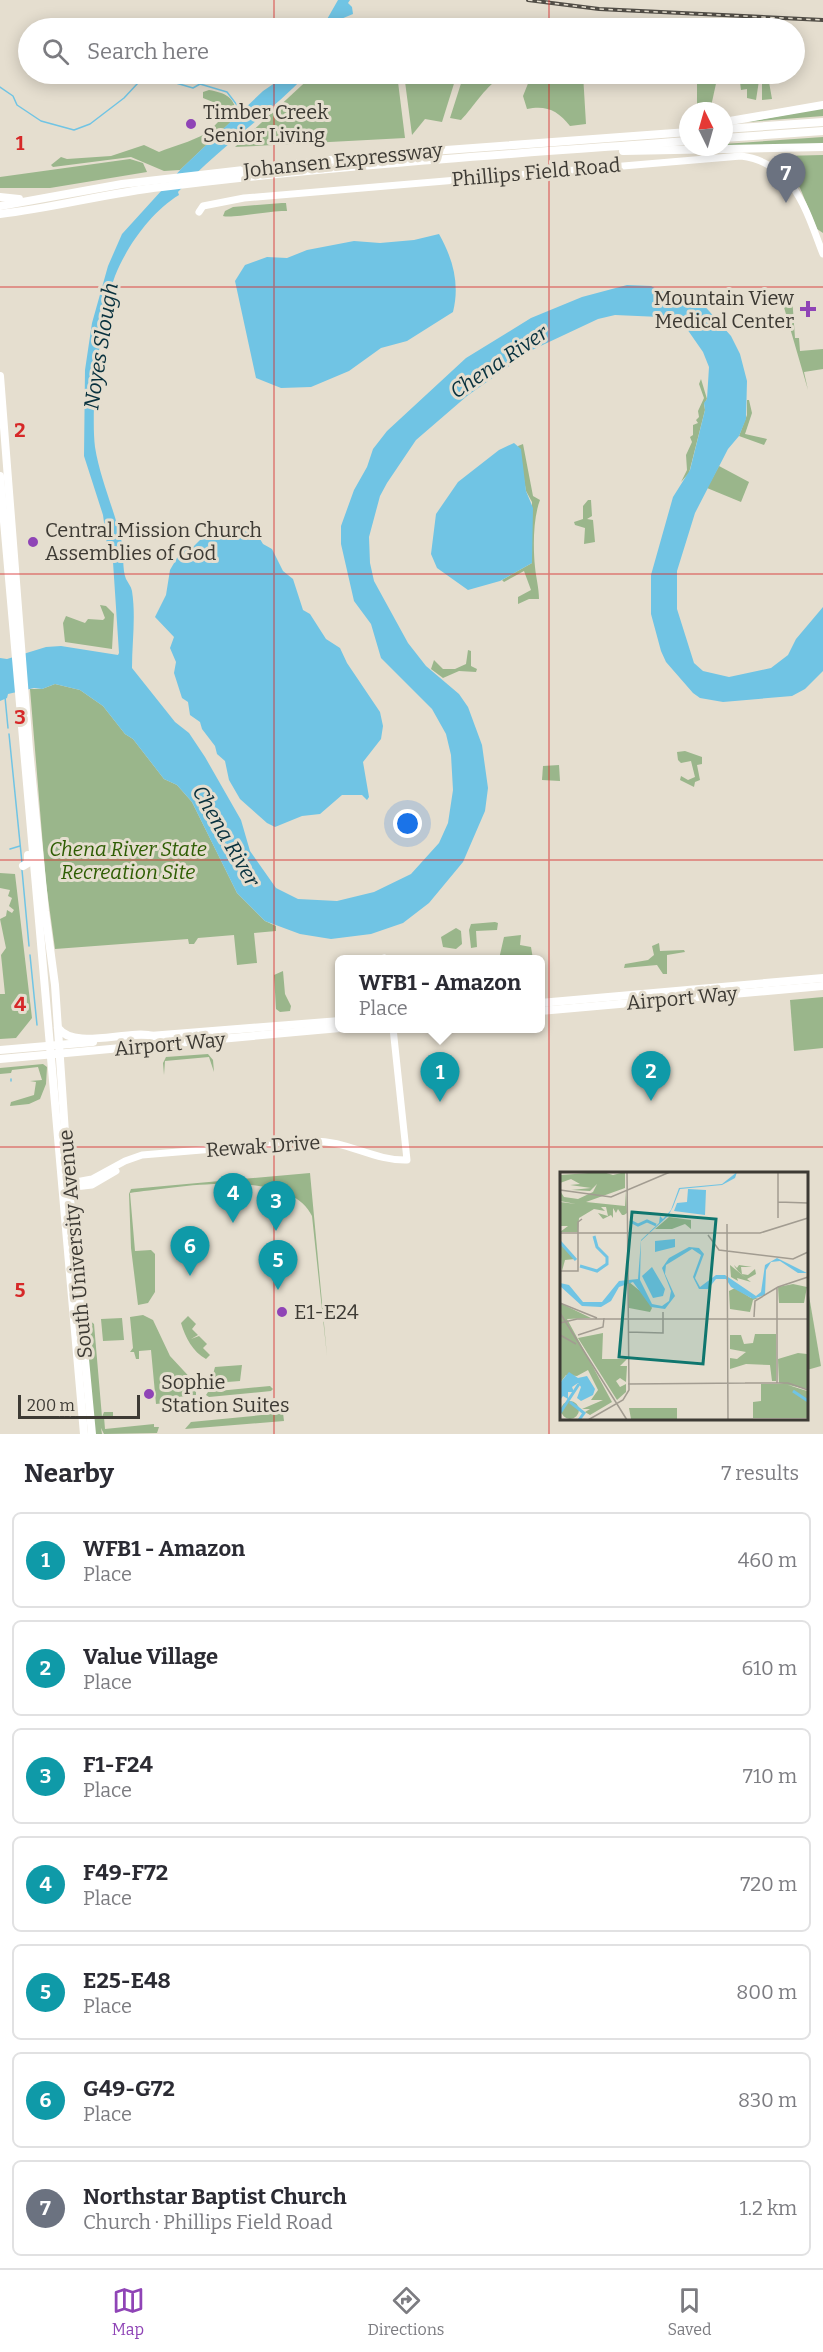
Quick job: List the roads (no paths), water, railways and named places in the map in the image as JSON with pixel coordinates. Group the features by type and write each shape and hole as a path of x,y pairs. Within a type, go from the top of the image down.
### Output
{"highway":[{"path":"733,120 823,105"},
{"path":"733,128 823,122"},
{"path":"614,137 625,132 679,127"},
{"path":"733,137 823,131"},
{"name":"Johansen Expressway","path":"0,206 26,204 96,188 169,178 365,156 679,133"},
{"name":"Johansen Expressway","path":"3,215 161,187 461,158 679,142"},
{"path":"568,151 823,147"},
{"path":"0,197 12,200 78,188 96,188"},
{"path":"58,1028 62,1033 77,1039 142,1034 154,1036"}],"main road":[{"path":"0,376 29,824 28,863 23,866"},
{"path":"0,476 18,643"},
{"name":"South University Avenue","path":"22,702 58,1028 66,1186 84,1434"},
{"name":"South University Avenue","path":"29,824 50,1046 92,1434"},
{"name":"Airport Way","path":"545,1003 823,978"},
{"name":"Airport Way","path":"545,1011 823,986"},
{"name":"Airport Way","path":"0,1050 335,1021"},
{"name":"Airport Way","path":"0,1059 335,1028"}],"street":[{"name":"Phillips Field Road","path":"199,212 203,206 244,198 741,156 769,164 791,182 803,202 823,254"},
{"name":"Rewak Drive","path":"66,1186 92,1185 119,1168 152,1155 323,1141 344,1143 387,1158 407,1160 393,1033"}],"water":[{"path":"338,0 350,0 348,3 352,7 353,14 343,18 328,18"},
{"name":"Chena River","path":"273,84 297,84 193,176 178,192 179,195 150,220 126,253 115,276 105,313 95,385 94,429 97,459 116,519 122,543 125,575 132,591 134,620 132,668 175,722 189,733 205,757 241,820 250,851 276,888 298,899 337,901 374,892 411,874 439,843 448,823 453,790 451,755 446,734 432,709 381,658 371,624 354,601 341,544 341,526 354,490 367,467 373,449 387,431 466,358 531,318 582,297 627,285 651,286 660,291 702,303 731,336 740,354 747,381 746,419 739,436 728,449 695,513 677,571 677,609 694,663 703,671 729,677 771,668 788,655 796,639 823,607 823,671 805,689 792,696 723,702 700,698 693,693 666,662 661,651 651,614 651,575 673,497 690,470 705,410 709,367 703,352 687,329 660,317 615,315 598,319 532,350 467,396 416,440 380,496 369,537 370,563 374,581 408,643 426,666 459,694 468,707 482,745 488,788 485,811 463,862 429,903 403,923 371,934 331,939 300,934 265,921 237,893 192,802 177,785 164,779 133,739 125,734 103,706 80,690 55,684 42,689 34,688 8,694 7,698 0,701 0,658 7,659 46,647 61,646 118,655 119,653 113,562 108,552 103,515 84,456 85,370 92,323 108,266 122,234 182,168 263,91"},
{"path":"439,234 454,272 456,292 453,312 407,341 381,348 349,371 311,387 281,388 256,378 235,281 245,265 267,257 287,258 307,250 354,241 380,243 414,240"},
{"path":"514,443 521,449 526,491 533,508 532,563 500,581 468,590 437,568 431,554 436,514 458,482 499,450"},
{"path":"244,526 257,534 263,544 272,549 283,571 293,579 303,610 310,614 326,639 340,648 347,663 380,712 383,726 381,739 363,762 369,797 367,800 362,795 342,795 320,814 302,816 275,827 267,823 240,799 229,780 225,761 217,754 215,746 202,729 200,722 190,715 188,702 182,698 174,673 176,662 170,648 174,637 155,617 166,595 170,570 181,551 192,548 210,530"}],"waterway":[{"path":"0,87 13,96 17,105 41,121 74,130 90,124 124,98 137,84"},
{"path":"179,84 193,88 200,84"},
{"path":"200,84 227,92 243,113"},
{"path":"5,697 8,728"},
{"path":"9,734 22,863"},
{"path":"10,849 20,846"},
{"path":"22,870 29,946"},
{"path":"30,955 37,1025"}],"railway":[{"path":"528,0 599,9 782,18"},
{"path":"805,19 823,20"}],"place":[{"name":"Timber Creek Senior Living","path":"191,124"},
{"name":"Northstar Baptist Church","path":"786,203"},
{"name":"Mountain View Medical Center","path":"808,309"},
{"name":"Central Mission Church Assemblies of God","path":"33,542"},
{"name":"Value Village","path":"651,1101"},
{"name":"WFB1 - Amazon","path":"440,1102"},
{"name":"F49-F72","path":"233,1223"},
{"name":"F1-F24","path":"276,1231"},
{"name":"G49-G72","path":"190,1276"},
{"name":"E25-E48","path":"278,1290"},
{"name":"E1-E24","path":"282,1312"},
{"name":"Sophie Station Suites","path":"149,1394"}],"water label":[{"name":"Noyes Slough","path":"101,346"}],"park label":[{"name":"Chena River State Recreation Site","path":"128,860"}]}
